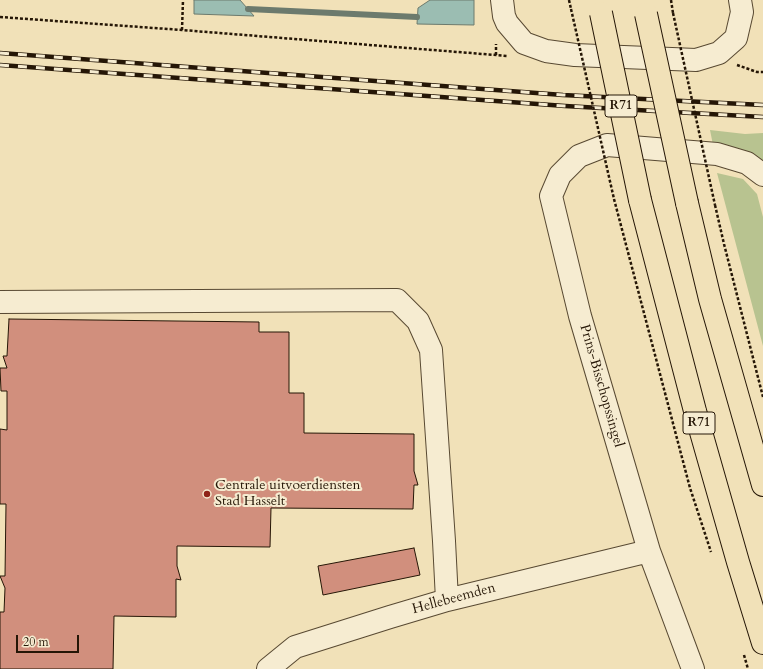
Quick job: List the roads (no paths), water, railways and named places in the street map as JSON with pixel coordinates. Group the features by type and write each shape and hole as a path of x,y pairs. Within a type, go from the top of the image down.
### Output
{"highway":[{"name":"R71","path":"600,6 640,200 697,418 763,643"},
{"path":"645,7 687,203 710,299 763,485"}],"street":[{"path":"502,0 504,16 516,50 546,51 575,55 696,60 719,53 736,38 742,12 740,0"},
{"name":"Prins-Bisschopssingel","path":"693,669 648,551 580,316 551,196 560,175 579,156 607,145 717,154 746,163 763,175"},
{"path":"0,302 397,300 418,320 431,350 448,600"},
{"name":"Hellebeemden","path":"268,669 295,647 448,600 648,551"}],"water":[{"path":"194,0 240,0 254,16 194,14"},
{"path":"430,0 474,0 474,25 417,24 418,8"}],"waterway":[{"path":"248,9 417,17"}],"railway":[{"path":"0,53 563,95 763,105"},
{"path":"0,65 565,106 763,117"}],"place":[{"name":"Centrale uitvoerdiensten Stad Hasselt","path":"207,494"}]}
